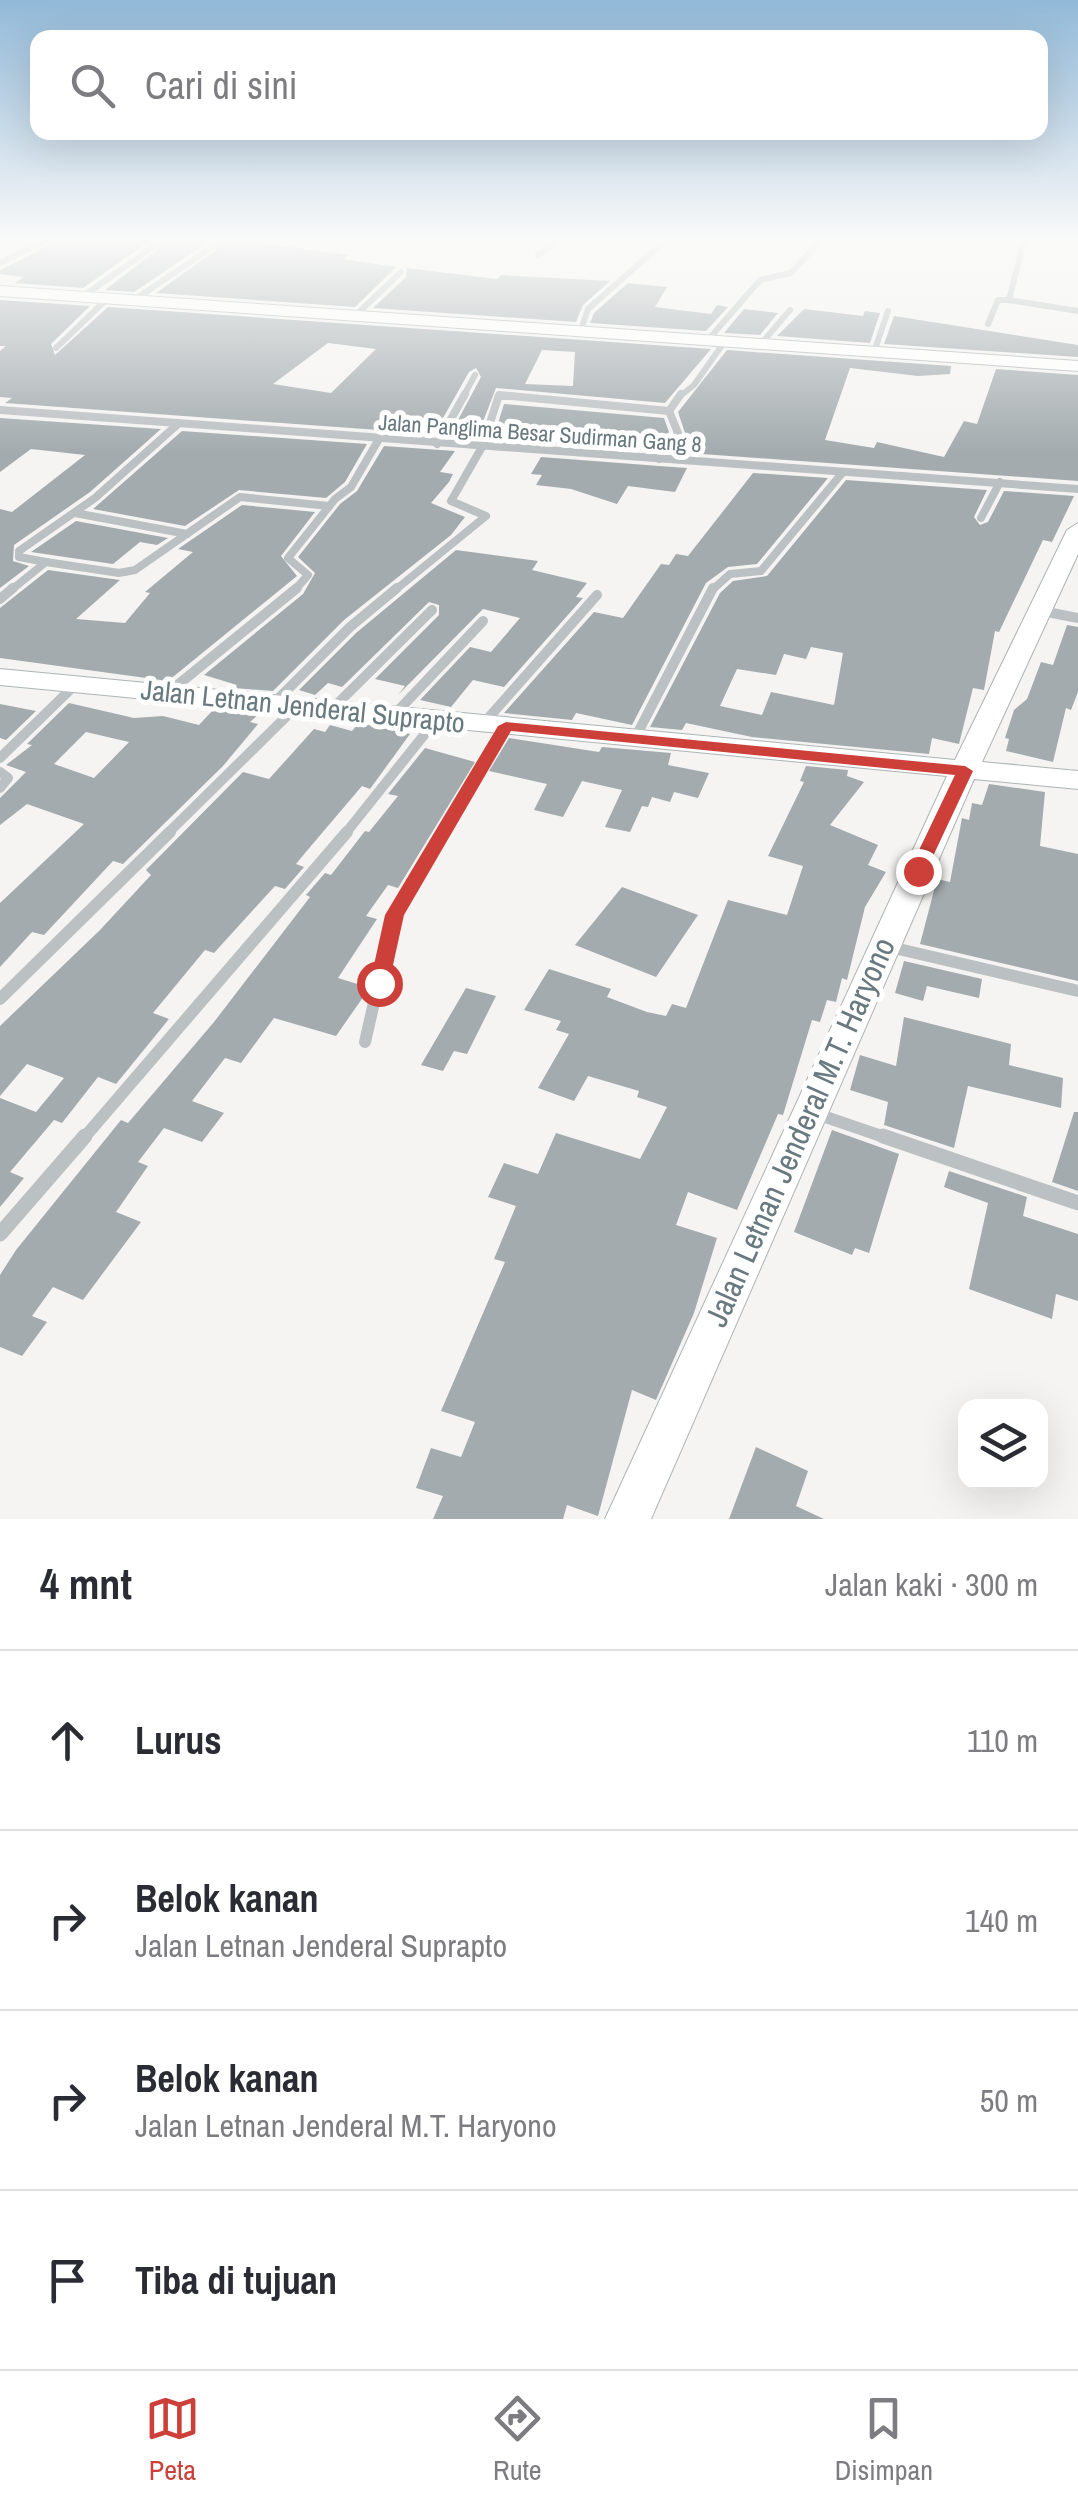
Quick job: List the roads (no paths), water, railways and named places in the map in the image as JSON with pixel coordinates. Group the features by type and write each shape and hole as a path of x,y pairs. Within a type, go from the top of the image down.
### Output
{"main road":[{"path":"295,311 1078,366"},
{"name":"Jalan Letnan Jenderal M.T. Haryono","path":"628,1519 808,1112 1078,530"},
{"name":"Jalan Letnan Jenderal Suprapto","path":"1,679 1078,780"}],"street":[{"path":"56,348 95,311"},
{"path":"356,315 360,311"},
{"path":"580,330 588,311"},
{"path":"669,411 684,390 694,385 716,340 737,311"},
{"path":"760,344 789,311"},
{"path":"874,352 888,311"},
{"path":"988,324 993,311"},
{"path":"437,444 475,376"},
{"path":"537,397 540,385"},
{"path":"0,999 284,706 350,627 486,516 451,500 482,447 499,395 669,411"},
{"name":"Jalan Panglima Besar Sudirman Gang 8","path":"0,410 1078,489"},
{"path":"659,459 678,433 669,411"},
{"path":"178,424 75,512 17,554 46,562 128,572 240,496 329,506"},
{"path":"168,693 308,580 305,572 288,558 329,506 351,487 379,439"},
{"path":"635,739 716,582 730,574 761,571 843,472"},
{"path":"981,518 1000,482"},
{"path":"75,512 186,534"},
{"path":"0,598 46,562"},
{"path":"364,1042 394,915 495,725 597,595"},
{"path":"331,711 432,610"},
{"path":"1041,610 1078,618"},
{"path":"394,716 483,621"},
{"path":"0,758 76,684"},
{"path":"0,1234 318,868 436,720"},
{"path":"0,772 8,778 0,788"},
{"path":"884,946 1078,991"},
{"path":"808,1112 1078,1203"}]}
